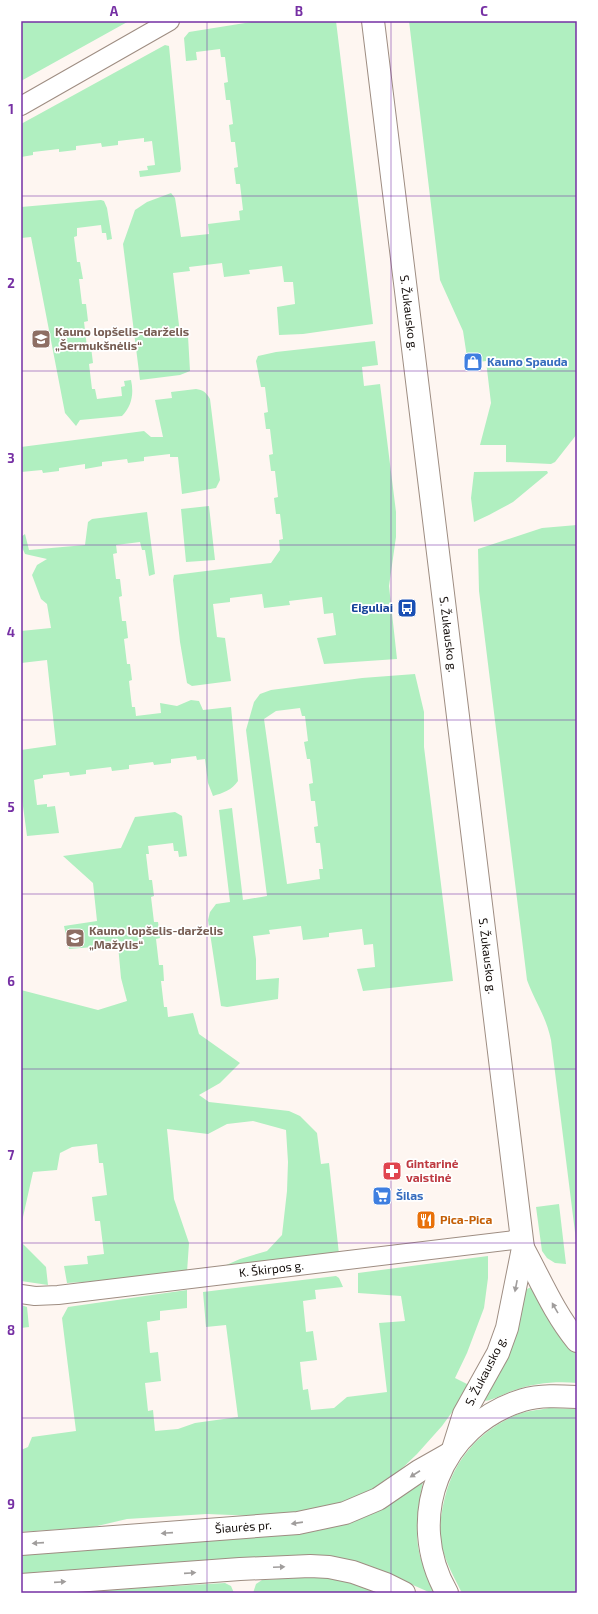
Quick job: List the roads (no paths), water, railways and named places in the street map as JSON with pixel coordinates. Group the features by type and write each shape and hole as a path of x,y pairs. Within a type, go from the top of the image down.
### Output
{"main road":[{"name":"S. Žukausko g.","path":"372,21 523,1244 507,1328 498,1353 464,1414 452,1450"},
{"name":"S. Žukausko g.","path":"523,1244 556,1310 567,1329 577,1340"},
{"path":"447,1593 436,1570 430,1546 428,1522 431,1498 439,1475 452,1450 474,1426 497,1410 524,1400 555,1395 577,1397"},
{"name":"Šiaurės pr.","path":"21,1544 304,1522 345,1513 378,1499 452,1450"},
{"path":"21,1585 240,1569 310,1566 330,1567 353,1572 386,1584 404,1593"}],"street":[{"path":"21,106 170,21"},
{"name":"K. Škirpos g.","path":"21,1294 36,1296 58,1295 523,1244"}],"place":[{"name":"Kauno lopšelis-darželis „Šermukšnėlis“","path":"41,339"},
{"name":"Kauno Spauda","path":"473,362"},
{"name":"Eiguliai","path":"407,608"},
{"name":"Kauno lopšelis-darželis „Mažylis“","path":"75,938"},
{"name":"Gintarinė vaistinė","path":"392,1171"},
{"name":"Šilas","path":"382,1196"},
{"name":"Pica-Pica","path":"426,1220"}]}
